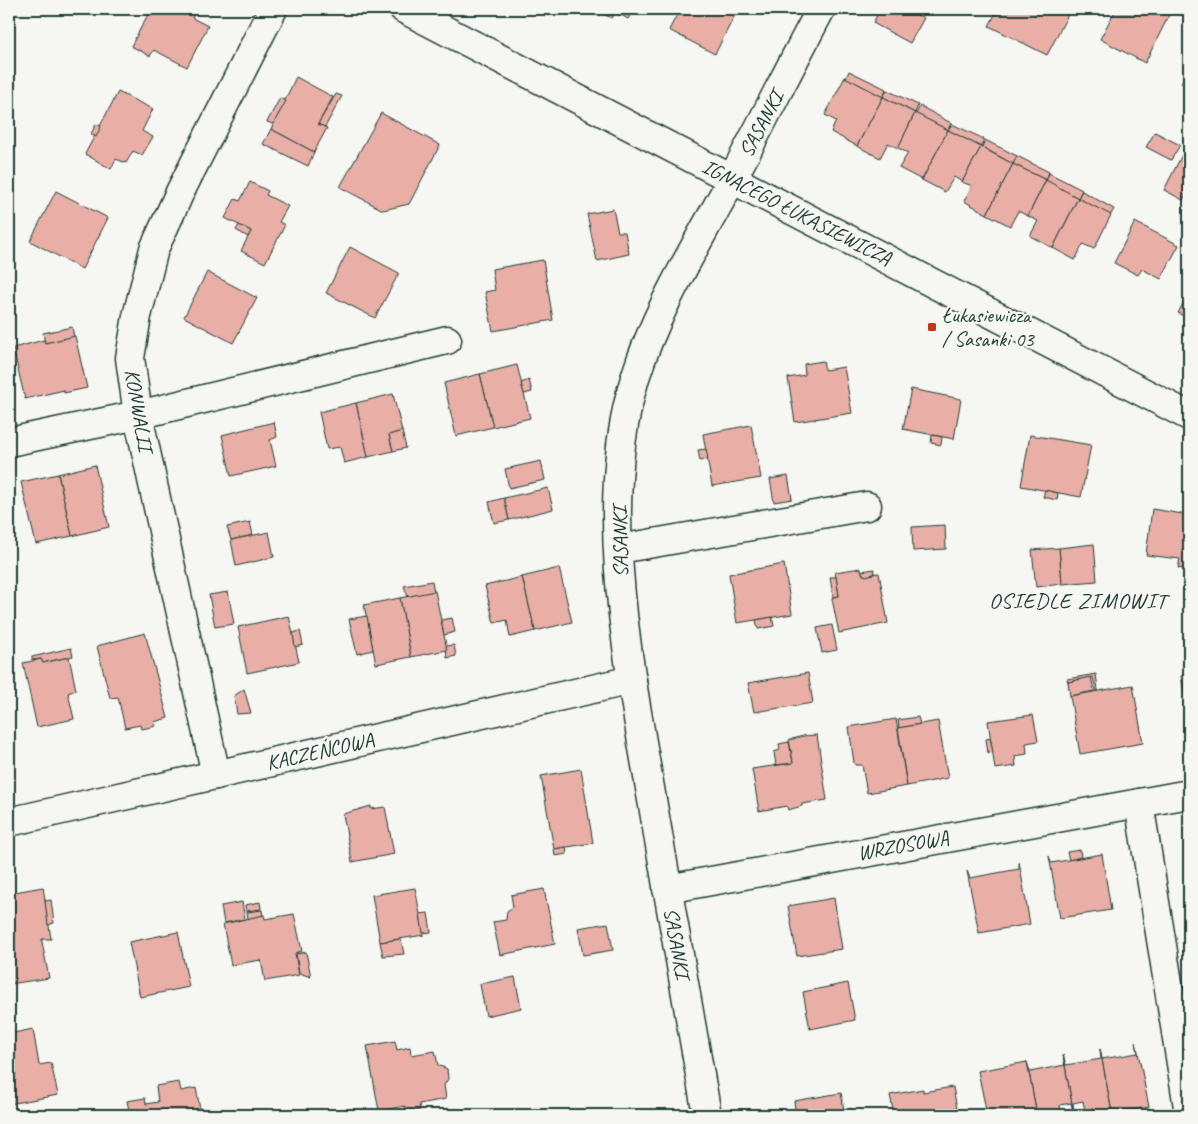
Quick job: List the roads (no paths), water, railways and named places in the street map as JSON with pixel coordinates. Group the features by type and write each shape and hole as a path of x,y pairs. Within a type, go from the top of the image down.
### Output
{"street":[{"name":"KONWALII","path":"216,775 138,415 130,358 137,316 154,249 180,192 273,9"},
{"name":"IGNACEGO ŁUKASIEWICZA","path":"404,9 1189,416"},
{"name":"SASANKI","path":"707,1115 667,889 621,602 619,549 620,464 624,424 634,380 647,342 662,310 821,9"},
{"path":"9,442 138,415 447,340"},
{"path":"619,549 867,506"},
{"name":"KACZEŃCOWA","path":"9,822 632,680"},
{"name":"WRZOSOWA","path":"667,889 1189,794"},
{"path":"1139,803 1189,1114"}],"place":[{"name":"Łukasiewicza / Sasanki 03","path":"932,327"}],"district":[{"name":"OSIEDLE ZIMOWIT","path":"1078,601"}]}
